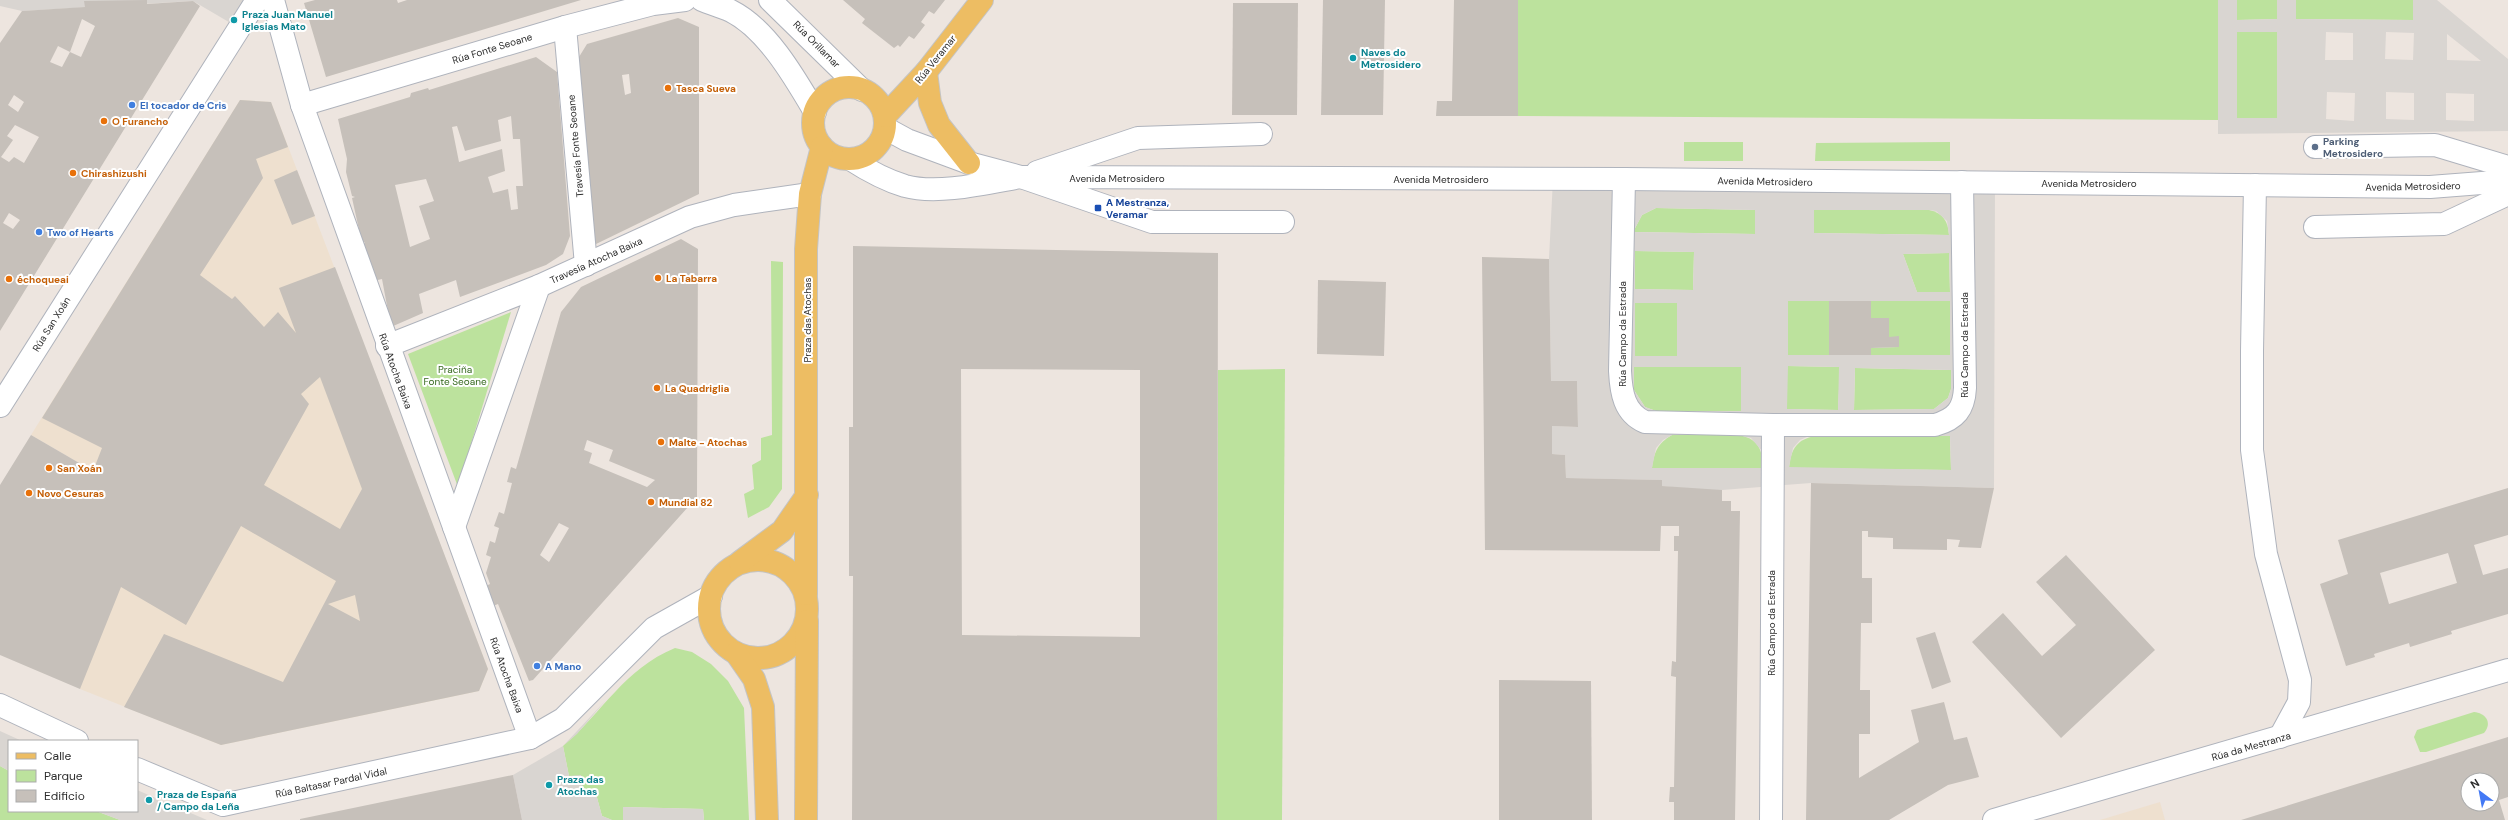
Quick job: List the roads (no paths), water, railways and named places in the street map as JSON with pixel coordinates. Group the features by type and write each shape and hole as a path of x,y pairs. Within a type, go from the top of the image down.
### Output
{"main road":[{"name":"Rúa Veramar","path":"885,122 982,0"},
{"path":"926,72 930,103 939,125 969,163"},
{"path":"840,89 862,90 872,96 880,105 885,122 881,140 873,150 862,157 850,159 834,156 822,147 815,136 815,112 821,102 840,89"},
{"name":"Praza das Atochas","path":"806,820 806,249 810,194 822,147"},
{"path":"768,820 763,708 754,679 736,654 716,635 709,610 711,596 723,575 782,531 807,495"},
{"path":"733,567 746,561 761,560 776,563 789,570 799,581 806,605"},
{"name":"Praza das Atochas","path":"736,654 751,658 767,658 781,653 794,643 803,630 806,605"}],"street":[{"name":"Rúa San Xoán","path":"0,406 257,0"},
{"name":"Rúa Atocha Baixa","path":"273,0 302,105 387,346 530,738"},
{"name":"Rúa Fonte Seoane","path":"302,105 565,26 653,4 685,0"},
{"path":"702,0 732,11 764,37 790,69 815,112"},
{"name":"Rúa Orillamar","path":"770,0 862,90"},
{"name":"Travesía Fonte Seoane","path":"565,26 586,266"},
{"name":"Avenida Metrosidero","path":"885,122 907,140 969,163 1021,177"},
{"path":"1021,177 1138,138 1261,134"},
{"path":"2315,147 2435,146 2508,167"},
{"name":"Avenida Metrosidero","path":"850,159 874,174 906,186 952,189 1021,177 1624,179 2430,188 2508,181"},
{"path":"1021,177 1152,222 1283,222"},
{"name":"Rúa Campo da Estrada","path":"1624,179 1620,371 1621,392 1628,407 1635,418 1645,422 1773,425 1935,425 1946,422 1958,414 1964,402 1966,388 1962,182"},
{"path":"2255,185 2252,450 2266,554 2300,680 2299,702 2280,737"},
{"name":"Travesía Atocha Baixa","path":"387,346 586,266 690,217 734,205 810,194"},
{"path":"2315,227 2444,224 2508,194"},
{"path":"454,527 539,286"},
{"name":"Rúa Campo da Estrada","path":"1771,820 1773,425"},
{"path":"530,738 562,719 654,628 711,596"},
{"name":"Rúa da Mestranza","path":"1994,820 2508,670"},
{"path":"0,705 75,740"},
{"name":"Rúa Baltasar Pardal Vidal","path":"138,769 223,805 530,738"}],"place":[{"name":"Praza Juan Manuel Iglesias Mato","path":"234,20"},
{"name":"Naves do Metrosidero","path":"1353,58"},
{"name":"Tasca Sueva","path":"668,88"},
{"name":"El tocador de Cris","path":"132,105"},
{"name":"O Furancho","path":"104,121"},
{"name":"Parking Metrosidero","path":"2315,147"},
{"name":"Chirashizushi","path":"73,173"},
{"name":"A Mestranza, Veramar","path":"1098,208"},
{"name":"Two of Hearts","path":"39,232"},
{"name":"La Tabarra","path":"658,278"},
{"name":"échoqueai","path":"9,279"},
{"name":"La Quadriglia","path":"657,388"},
{"name":"Malte - Atochas","path":"661,442"},
{"name":"San Xoán","path":"49,468"},
{"name":"Novo Cesuras","path":"29,493"},
{"name":"Mundial 82","path":"651,502"},
{"name":"A Mano","path":"537,666"},
{"name":"Praza das Atochas","path":"549,785"},
{"name":"Praza de España / Campo da Leña","path":"149,800"}],"park label":[{"name":"Praciña Fonte Seoane","path":"455,374"}]}
